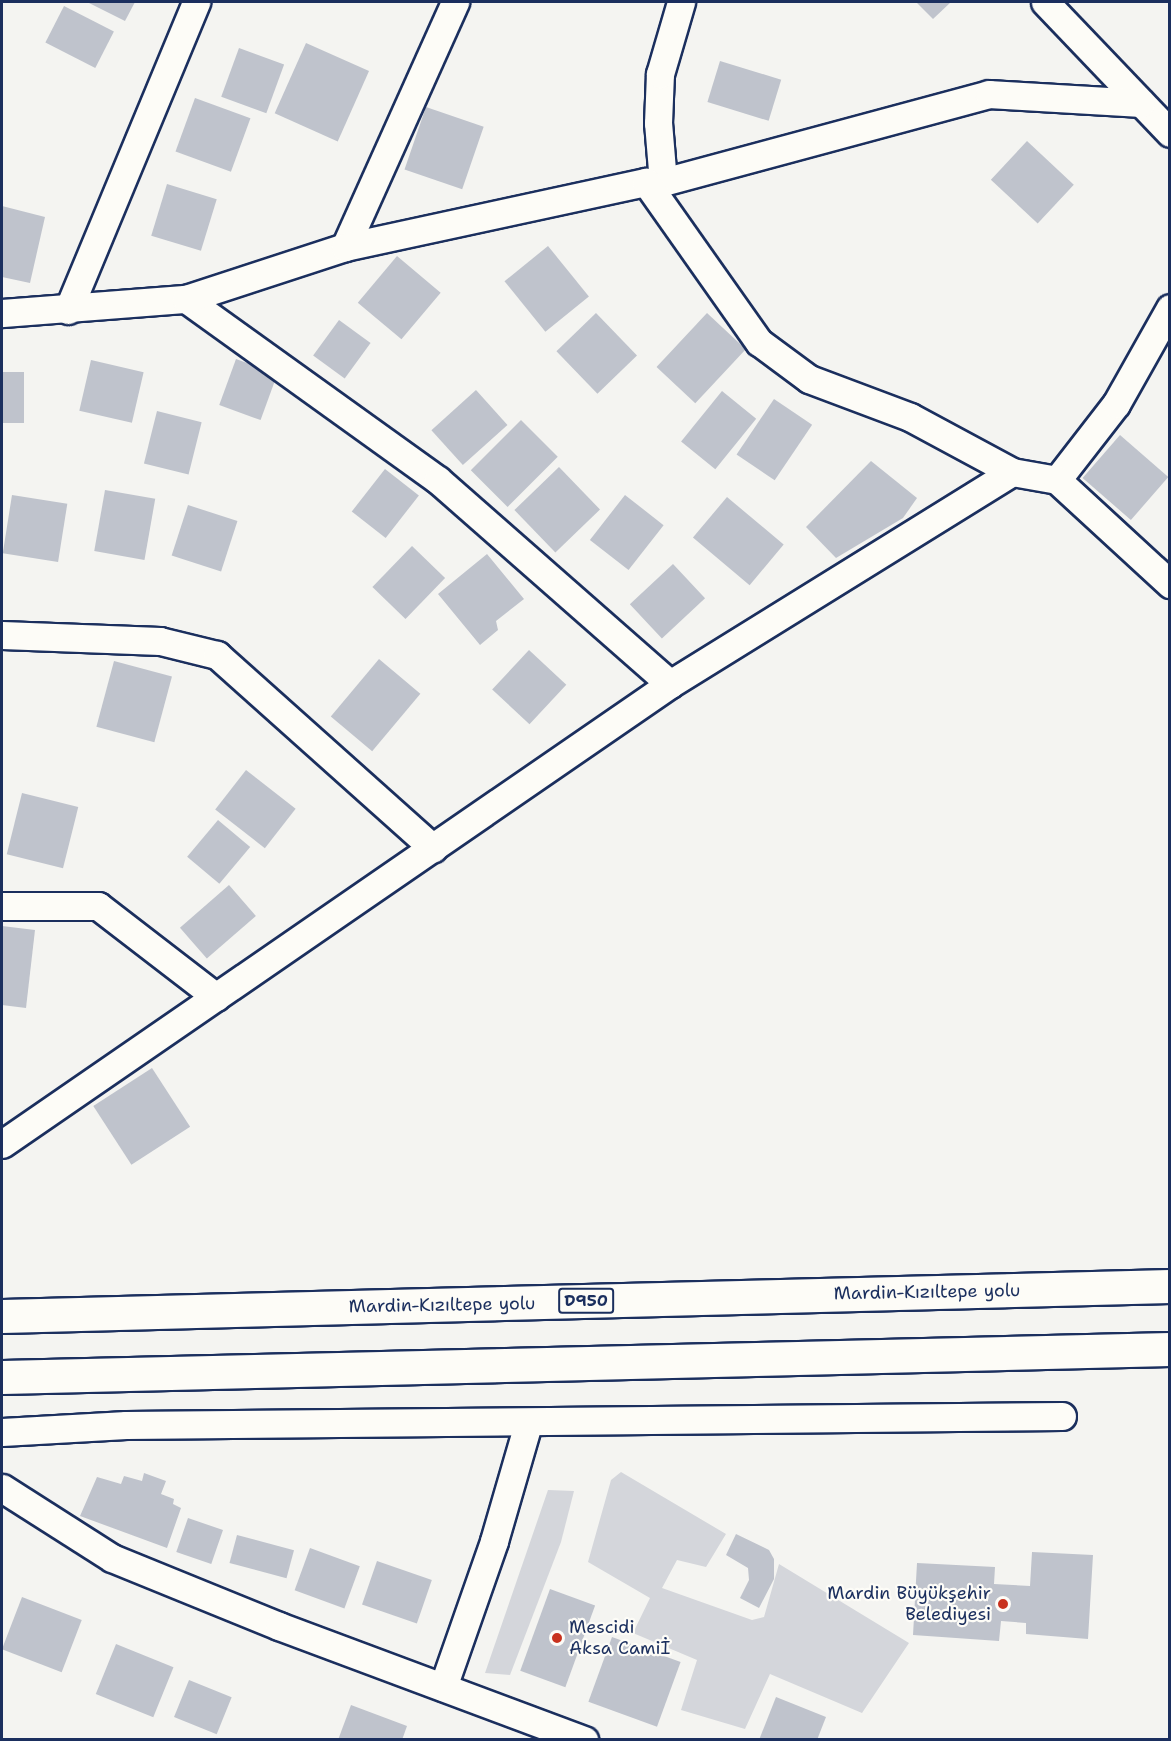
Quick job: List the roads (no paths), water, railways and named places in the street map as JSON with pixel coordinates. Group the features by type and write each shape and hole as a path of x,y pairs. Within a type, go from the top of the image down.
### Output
{"highway":[{"name":"Mardin-Kızıltepe yolu","path":"2,1316 1170,1286"},
{"path":"2,1377 1170,1349"}],"street":[{"path":"68,310 196,2"},
{"path":"345,247 455,2"},
{"path":"681,2 660,74 655,182 759,342 810,380 910,417 1012,472 1058,480 1170,584"},
{"path":"1045,2 1170,133"},
{"path":"2,313 68,310 186,299 345,247 655,182 989,94 1141,103"},
{"path":"186,299 438,480 670,684"},
{"path":"1058,480 1116,404 1170,308"},
{"path":"2,1144 670,684 1012,472"},
{"path":"2,635 160,641 217,655 433,848"},
{"path":"2,906 98,906 216,997"},
{"path":"2,1432 126,1425 528,1424 1062,1416"},
{"path":"444,1687 494,1541 528,1424"},
{"path":"2,1488 112,1558 584,1740"}],"place":[{"name":"Mardin Büyükşehir Belediyesi","path":"1003,1604"},
{"name":"Mescidi Aksa Camiİ","path":"557,1638"}]}
